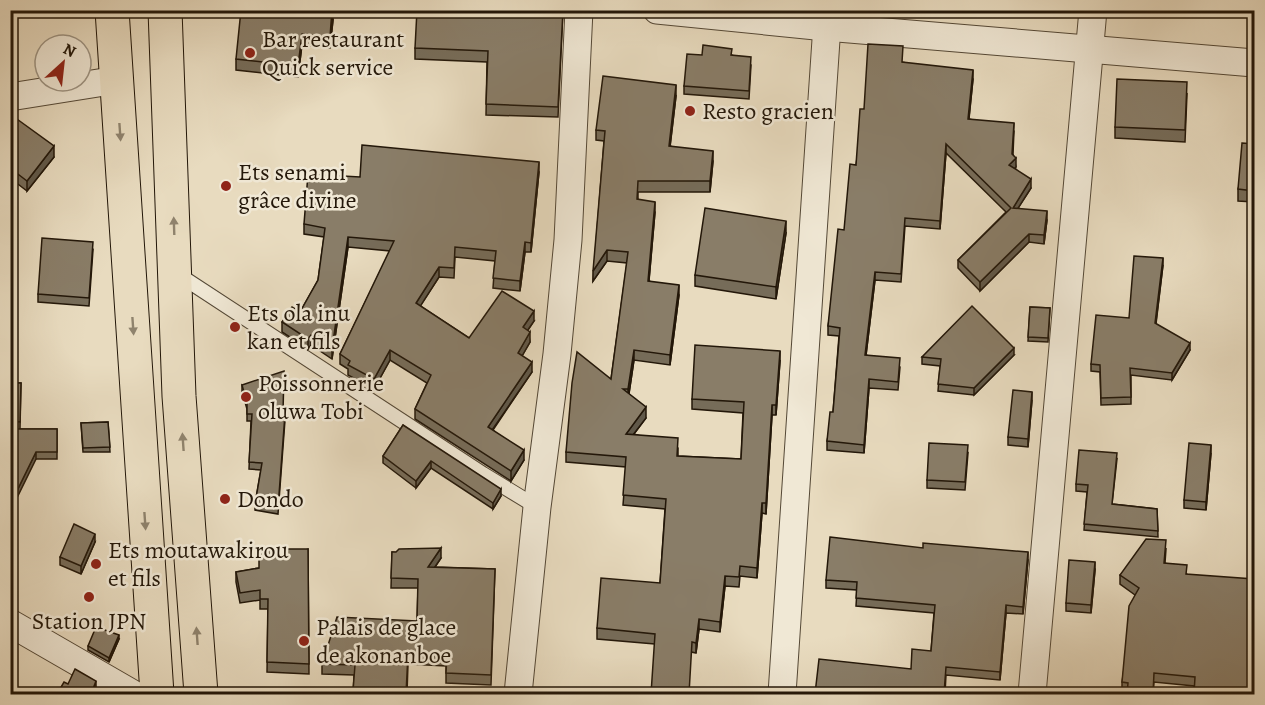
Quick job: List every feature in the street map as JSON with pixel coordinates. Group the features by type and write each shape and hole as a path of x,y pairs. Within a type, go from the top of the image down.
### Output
{"highway":[{"path":"112,10 157,694"},
{"path":"165,10 179,396 201,694"}],"street":[{"path":"518,694 568,240 579,10"},
{"path":"657,10 827,19 1090,49 1254,63"},
{"path":"1032,694 1093,10"},
{"path":"782,694 827,19"},
{"path":"10,97 117,80"},
{"path":"10,623 134,694"}],"lane":[{"path":"175,273 537,507"}],"building":[{"path":"241,10 332,10 330,37 302,34 298,66 236,59"},
{"path":"417,10 563,10 558,107 486,104 488,51 415,48"},
{"path":"868,44 903,46 902,62 973,70 968,119 1014,123 1012,154 1016,158 1009,165 1031,179 1013,208 1047,211 1044,235 1029,234 980,282 958,260 1011,208 946,144 940,221 905,218 901,274 875,272 865,355 900,358 898,382 869,379 864,445 827,441 830,412 833,412 840,328 828,326 838,229 844,230 850,164 856,165 860,109 864,109"},
{"path":"703,45 732,49 731,55 751,57 749,91 684,86 687,54 702,55"},
{"path":"603,76 676,85 669,146 713,151 710,181 638,181 637,199 655,202 648,281 679,285 670,355 634,350 628,389 623,389 646,407 626,434 678,438 677,456 741,459 744,402 692,399 695,345 780,351 776,405 772,405 766,503 762,503 757,568 740,566 739,577 725,576 720,622 699,619 696,643 692,642 689,694 651,694 655,634 597,628 601,578 660,583 666,499 623,495 626,457 566,452 577,352 611,379 628,252 607,250 593,271 605,131 596,130"},
{"path":"1117,79 1187,82 1185,130 1115,127"},
{"path":"10,114 54,146 27,181 10,168"},
{"path":"1242,143 1254,144 1254,191 1238,189"},
{"path":"362,145 539,162 531,243 525,242 520,281 493,278 496,251 455,247 454,268 439,267 416,303 469,338 502,291 534,311 523,327 530,332 518,353 532,362 488,427 524,450 511,471 415,409 431,375 390,350 374,379 348,365 350,361 340,354 394,241 348,237 332,349 311,335 308,339 282,322 292,307 300,312 318,280 325,228 304,224 308,174 360,177"},
{"path":"705,208 786,221 776,287 695,275"},
{"path":"42,238 93,242 89,298 38,294"},
{"path":"1134,256 1163,258 1155,323 1190,343 1172,373 1130,368 1131,397 1101,398 1100,365 1091,364 1096,315 1129,318"},
{"path":"972,306 1014,348 974,388 938,384 941,359 922,357"},
{"path":"1030,307 1050,308 1048,338 1028,337"},
{"path":"284,371 283,413 285,414 278,508 255,504 262,463 249,462 252,414 247,414 247,403 242,385"},
{"path":"10,383 21,383 20,422 10,421"},
{"path":"1013,390 1032,392 1028,439 1008,437"},
{"path":"108,422 110,447 83,448 81,423"},
{"path":"403,425 501,489 493,503 431,461 416,481 383,456"},
{"path":"14,429 57,429 57,452 36,452 10,505 10,471 14,473"},
{"path":"929,443 968,445 965,482 927,480"},
{"path":"1189,443 1211,445 1206,502 1184,500"},
{"path":"1079,450 1117,453 1112,504 1157,509 1158,531 1084,524 1088,485 1076,484"},
{"path":"74,524 95,534 81,566 60,557"},
{"path":"830,537 923,548 923,543 1028,552 1023,607 1006,605 1000,672 946,667 944,694 815,694 819,659 911,669 912,649 931,651 935,605 856,598 857,582 826,580"},
{"path":"1146,539 1166,540 1164,563 1187,565 1186,574 1254,579 1252,640 1254,640 1254,647 1250,694 1194,694 1195,677 1154,673 1153,694 1127,694 1128,683 1122,682 1129,606 1139,588 1120,575"},
{"path":"441,548 428,567 495,569 491,675 446,673 447,656 408,654 406,694 353,691 355,665 322,664 337,617 417,621 418,579 391,578 392,552 399,549"},
{"path":"259,549 308,549 309,664 267,662 268,599 260,599 260,590 240,593 236,572 259,568"},
{"path":"1069,560 1095,562 1091,605 1066,603"},
{"path":"96,627 119,635 109,658 88,646"},
{"path":"75,669 96,681 91,694 57,694 64,682 68,684"}],"place":[{"name":"Bar restaurant Quick service","path":"250,53"},
{"name":"Resto gracien","path":"690,111"},
{"name":"Ets senami grâce divine","path":"226,186"},
{"name":"Ets ola inu kan et fils","path":"235,327"},
{"name":"Poissonnerie oluwa Tobi","path":"246,397"},
{"name":"Dondo","path":"225,499"},
{"name":"Ets moutawakirou et fils","path":"96,564"},
{"name":"Station JPN","path":"89,597"},
{"name":"Palais de glace de akonanboe","path":"304,641"}]}
